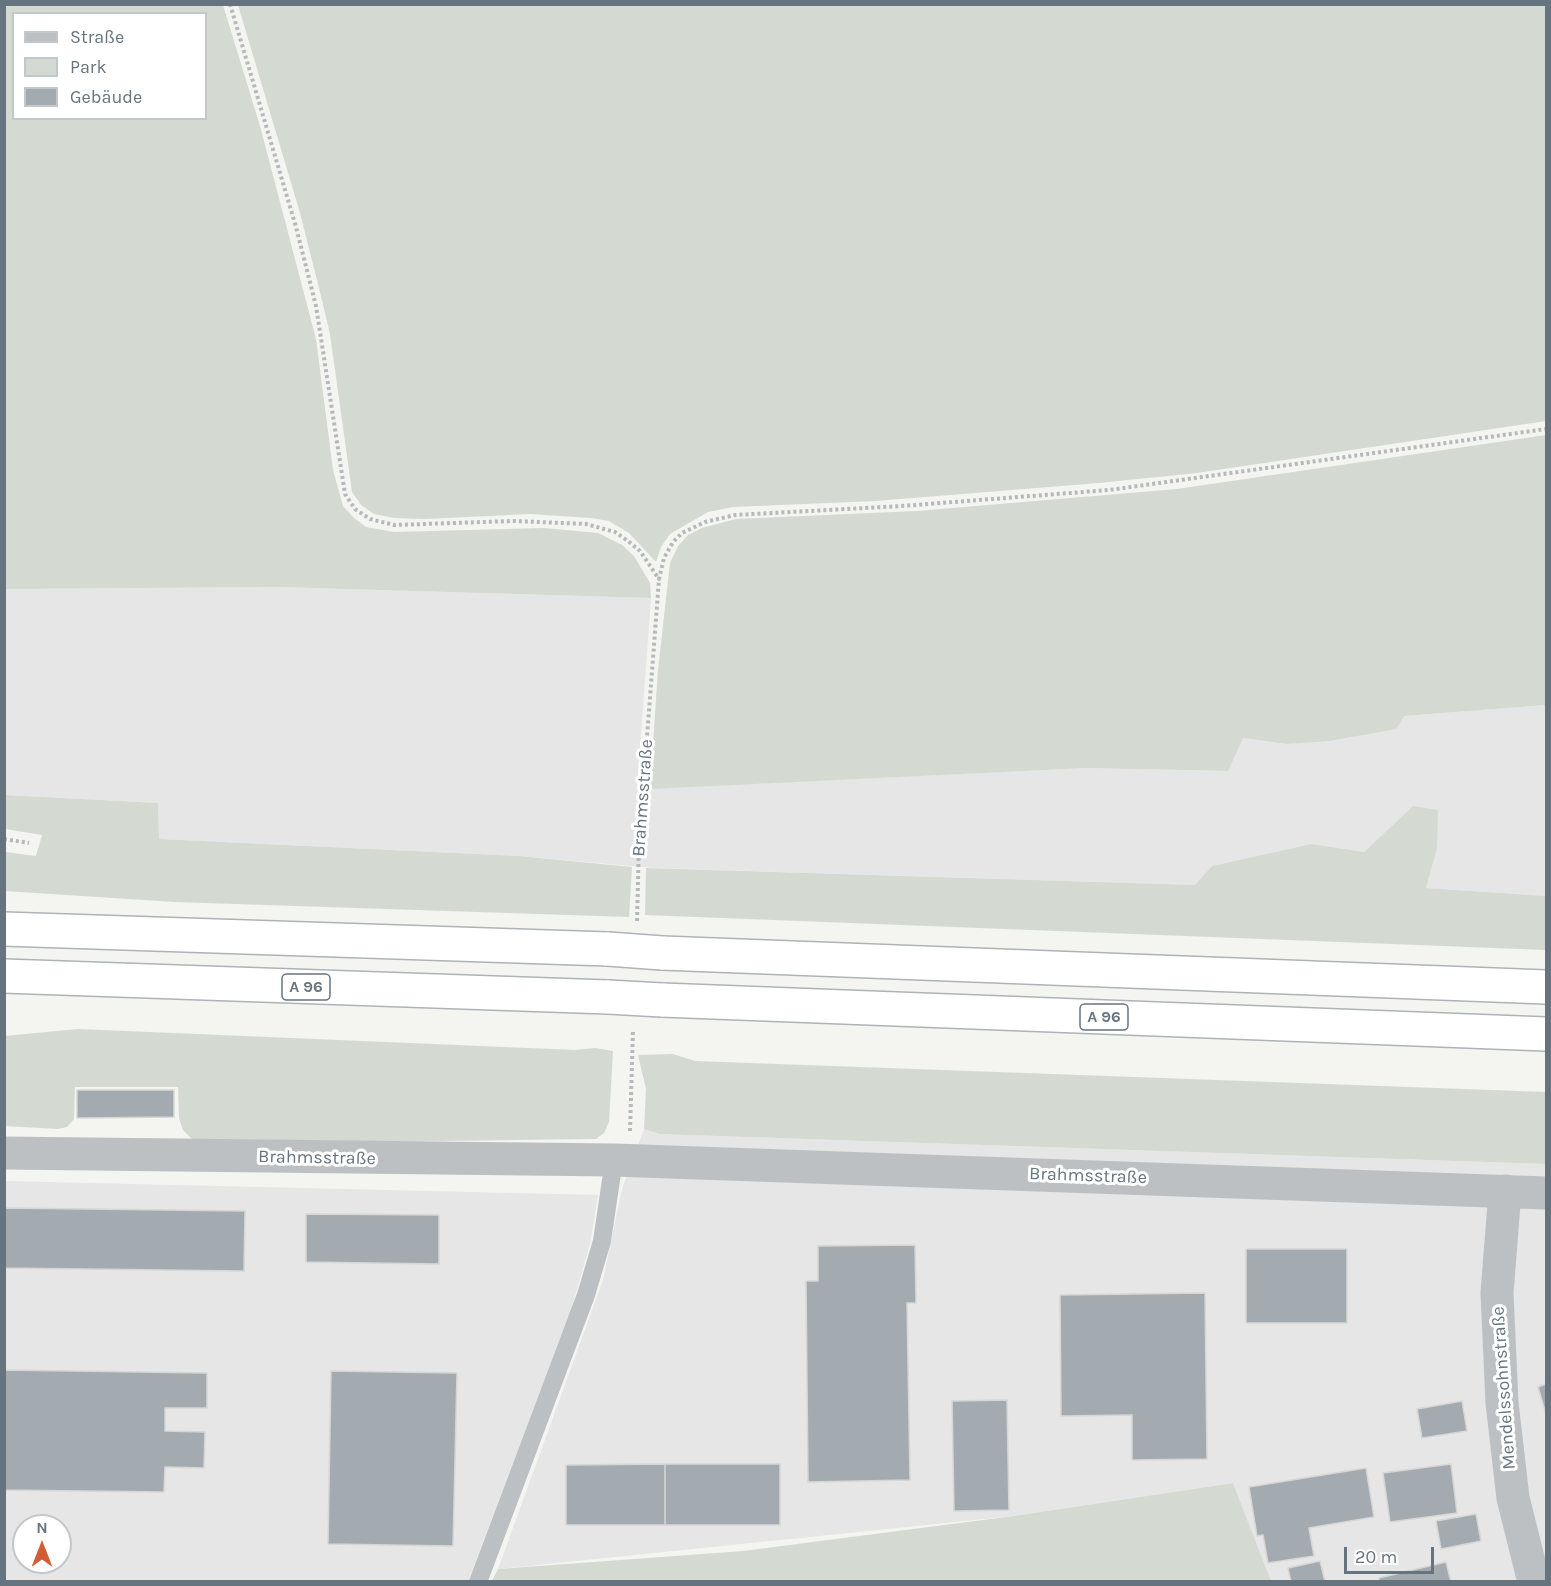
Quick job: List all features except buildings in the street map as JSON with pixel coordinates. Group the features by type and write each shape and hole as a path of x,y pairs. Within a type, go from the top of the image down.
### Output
{"highway":[{"path":"4,929 1546,987"},
{"name":"A 96","path":"4,976 1546,1034"}],"street":[{"name":"Brahmsstraße","path":"4,1153 621,1161 1546,1193"},
{"name":"Mendelssohnstraße","path":"1505,1191 1497,1293 1502,1402 1513,1498 1534,1581"}],"lane":[{"path":"478,1581 586,1295 602,1241 621,1161"}],"path":[{"path":"230,4 296,227 316,306 337,428 340,473 345,494 355,508 370,519 394,525 556,521 600,527 615,532 640,551 659,579"},
{"name":"Brahmsstraße","path":"637,928 639,843 659,579 664,558 673,542 682,533 705,522 735,514 902,506 1109,490 1546,429"},
{"path":"4,839 29,843"},
{"path":"621,1161 634,1021"}],"shaded area":[{"path":"278,587 651,598 637,789 1087,768 1228,771 1242,738 1286,744 1404,716 1546,705 1546,896 1426,888 1437,849 1413,806 1364,852 1311,844 1212,866 1195,885 654,868 519,856 159,839 158,803 5,795 4,589"},
{"path":"644,1129 659,1134 1546,1164 1546,1581 1271,1581 1233,1483 1014,1516 498,1569 603,1280 622,1189"},
{"path":"5,1181 598,1195 590,1244 571,1310 468,1581 5,1582"}],"green space":[{"path":"4,5 223,5 260,126 316,339 333,470 343,506 366,527 394,532 544,528 598,533 622,545 634,556 650,583 651,598 278,587 5,589"},
{"path":"238,5 1546,5 1546,421 1197,473 875,501 733,507 708,512 670,534 661,547 656,562 629,533 609,521 530,514 425,519 394,518 374,514 361,505 352,492 330,334 300,213"},
{"path":"1546,435 1546,705 1404,716 1396,729 1329,741 1286,744 1243,738 1228,771 1087,768 650,789 658,670 670,563 678,546 688,535 702,528 736,519 917,511 1177,489"},
{"path":"5,795 158,803 159,839 519,856 632,867 629,917 175,902 5,891 5,852 36,856 42,835 5,829"},
{"path":"1413,806 1438,810 1437,849 1426,888 1546,896 1546,950 645,915 646,868 1195,885 1212,866 1311,844 1364,852"},
{"path":"78,1029 575,1050 595,1048 613,1051 609,1122 604,1133 596,1139 352,1142 192,1139 183,1130 179,1118 178,1087 75,1087 74,1119 67,1127 58,1129 5,1126 4,1036"},
{"path":"673,1054 695,1061 1546,1092 1546,1164 659,1134 644,1129 646,1089 638,1055"},
{"path":"1233,1483 1271,1581 492,1581 498,1569 743,1551 1014,1516"}]}
